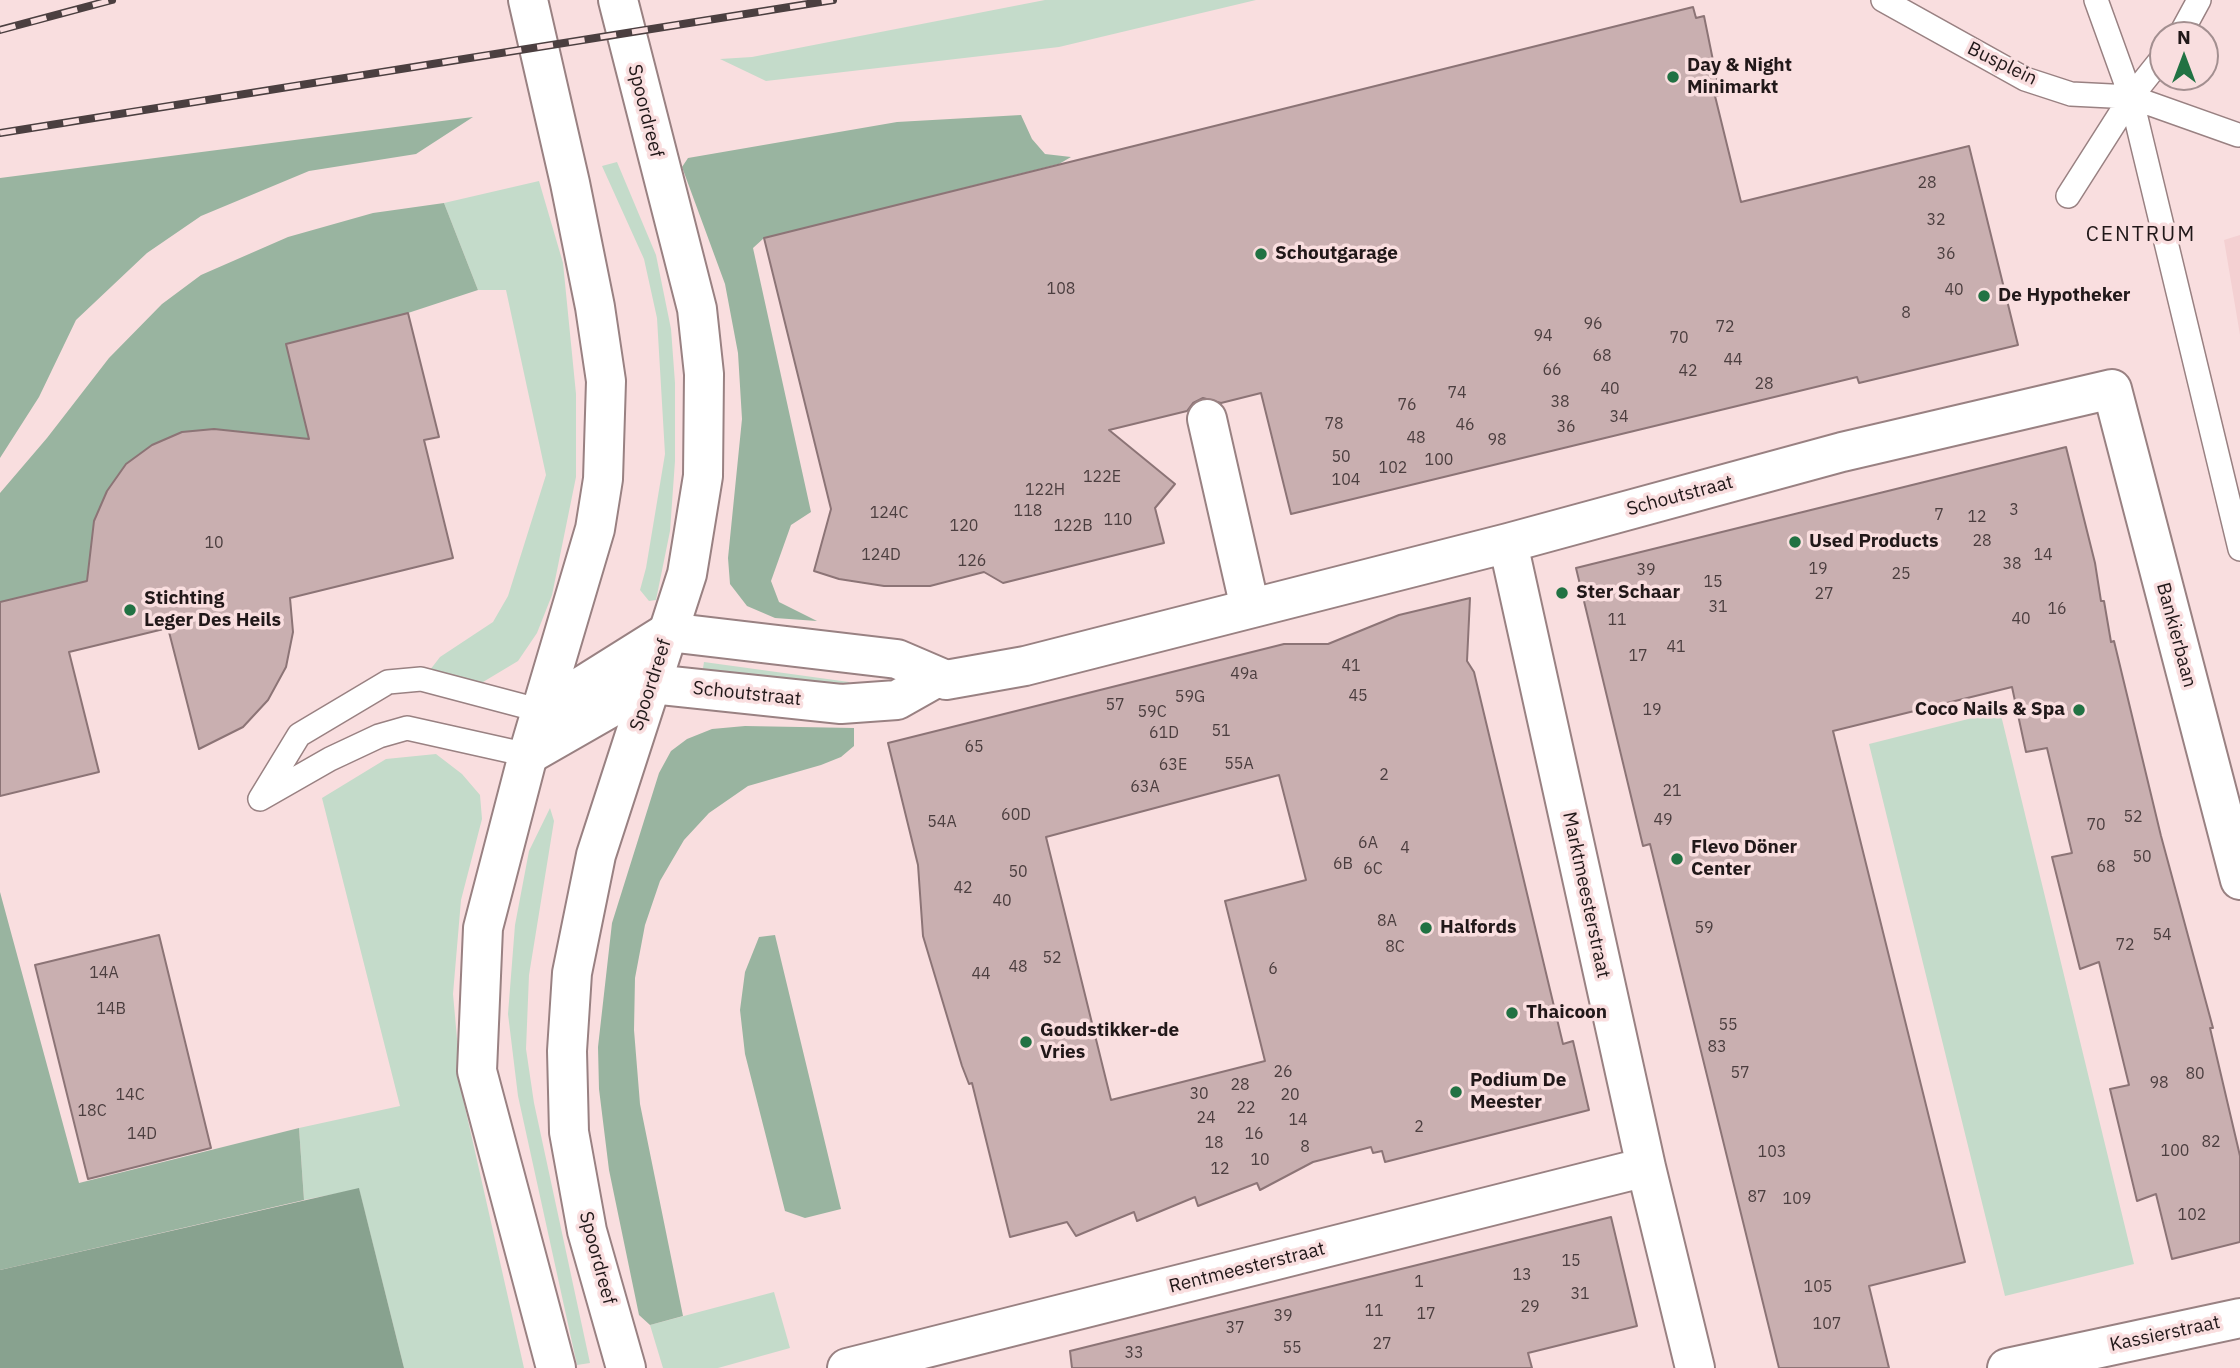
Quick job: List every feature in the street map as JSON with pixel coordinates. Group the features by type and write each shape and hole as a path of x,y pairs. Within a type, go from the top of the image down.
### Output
{"street":[{"path":"528,0 570,183 595,307 606,381 603,479 595,529 528,755 483,928 477,1071 553,1356"},
{"name":"Spoordreef","path":"618,0 697,309 704,374 703,476 687,574 596,855 572,973 567,1051 569,1132 587,1231 626,1368"},
{"name":"Schoutstraat","path":"668,632 897,659 936,678 946,680 1025,666 1508,543 1842,452 2112,389"},
{"name":"Bankierbaan","path":"2112,389 2240,880"},
{"path":"1208,419 1250,608"},
{"name":"Marktmeesterstraat","path":"1508,543 1646,1167 1695,1368"},
{"path":"542,711 668,632"},
{"name":"Schoutstraat","path":"652,684 841,704 897,700 936,678"},
{"path":"528,755 652,684"},
{"name":"Rentmeesterstraat","path":"847,1368 1646,1167"},
{"name":"Kassierstraat","path":"2007,1368 2240,1318"}],"lane":[{"name":"Busplein","path":"1883,0 2025,79 2071,94 2131,97 2239,138"},
{"path":"2096,0 2131,97 2240,549"},
{"path":"2188,21 2199,0"},
{"path":"2068,196 2131,97 2149,74"},
{"path":"528,755 407,729 379,736 330,758 260,799 299,735 387,682 421,679 542,711"}],"shaded area":[{"path":"1045,0 1256,0 1059,47 766,81 720,59 752,57"},
{"path":"1021,115 1032,139 1045,154 1071,157 1059,164 764,238 753,248 811,512 791,525 771,581 779,602 817,621 775,618 747,606 730,584 728,558 742,419 738,353 725,284 682,167 688,158 897,122"},
{"path":"473,117 416,154 309,171 201,216 147,253 76,320 39,397 0,458 0,178"},
{"path":"617,162 656,255 671,329 675,383 675,461 670,531 656,600 649,601 640,590 665,454 657,318 644,259 602,166"},
{"path":"539,181 563,263 576,394 576,477 552,595 537,633 518,661 478,685 430,670 440,657 493,622 508,596 546,475 506,290 478,290 444,203"},
{"path":"444,203 478,290 408,313 286,344 314,461 246,435 247,432 214,429 182,432 152,445 126,464 107,491 94,521 90,553 94,579 0,602 0,493 109,358 162,304 201,275 288,237 373,213"},
{"path":"2240,235 2240,335 2224,240"},
{"path":"704,662 849,682 852,689 702,674"},
{"path":"2000,711 2134,1264 2005,1296 1869,744"},
{"path":"745,726 854,728 854,746 841,757 821,765 748,786 709,813 684,840 660,881 645,925 635,978 634,1030 640,1104 683,1316 650,1325 639,1315 609,1170 599,1089 598,1047 612,923 659,773 671,751 687,739 712,729"},
{"path":"436,754 462,774 480,795 482,819 461,900 453,994 462,1094 524,1368 404,1368 359,1189 304,1200 299,1128 400,1106 322,798 386,759"},
{"path":"550,808 554,821 529,975 526,1049 534,1103 590,1363 577,1365 518,1096 508,1014 515,925 529,851"},
{"path":"0,892 79,1183 299,1128 304,1200 0,1270"},
{"path":"775,935 841,1209 805,1218 785,1211 745,1054 740,1010 745,972 759,937"},
{"path":"359,1188 404,1368 0,1368 0,1270"},
{"path":"774,1292 790,1348 718,1368 663,1368 650,1325"}],"building":[{"name":"Schoutgarage","path":"1693,7 1696,18 1704,16 1720,95 1715,96 1741,202 1969,146 2018,345 1859,383 1857,377 1291,514 1261,393 1221,403 1203,398 1193,403 1187,411 1109,430 1175,484 1155,508 1164,543 1003,583 984,572 930,586 884,586 839,579 814,571 831,509 764,238"},
{"path":"408,313 439,437 424,440 453,558 290,598 293,632 286,667 268,700 243,727 199,749 168,628 69,652 99,772 0,796 0,602 87,581 94,521 107,491 126,464 152,445 182,432 214,429 309,439 286,344"},
{"path":"2066,447 2095,563 2101,601 2104,601 2111,642 2114,641 2161,836 2213,1028 2210,1028 2240,1156 2240,1242 2172,1259 2156,1194 2137,1201 2110,1089 2129,1085 2099,962 2080,969 2052,857 2072,853 2047,748 2026,752 2012,687 1833,731 1965,1262 1869,1286 1889,1368 1779,1368 1650,844 1643,846 1576,568"},
{"path":"1470,598 1467,661 1474,672 1563,1044 1573,1041 1589,1110 1385,1162 1382,1151 1373,1153 1371,1147 1313,1162 1260,1190 1257,1183 1198,1206 1195,1197 1137,1221 1134,1212 1076,1236 1067,1222 1010,1237 972,1083 969,1084 962,1066 923,936 918,865 888,743 1284,644 1328,644 1399,615","holes":["1279,775 1306,880 1225,901 1265,1061 1111,1100 1046,837"]},
{"path":"159,935 211,1148 88,1179 35,965"},
{"path":"1611,1217 1637,1326 1528,1353 1532,1368 1072,1368 1070,1351"}],"railway":[{"path":"0,30 112,0"},
{"path":"0,133 833,0"}],"place":[{"name":"Day & Night Minimarkt","path":"1673,77"},
{"name":"Schoutgarage","path":"1261,254"},
{"name":"De Hypotheker","path":"1984,296"},
{"name":"Used Products","path":"1795,542"},
{"name":"Ster Schaar","path":"1562,593"},
{"name":"Stichting Leger Des Heils","path":"130,610"},
{"name":"Coco Nails & Spa","path":"2079,710"},
{"name":"Flevo Döner Center","path":"1677,859"},
{"name":"Halfords","path":"1426,928"},
{"name":"Thaicoon","path":"1512,1013"},
{"name":"Goudstikker-de Vries","path":"1026,1042"},
{"name":"Podium De Meester","path":"1456,1092"}],"district":[{"name":"CENTRUM","path":"2141,235"}]}
